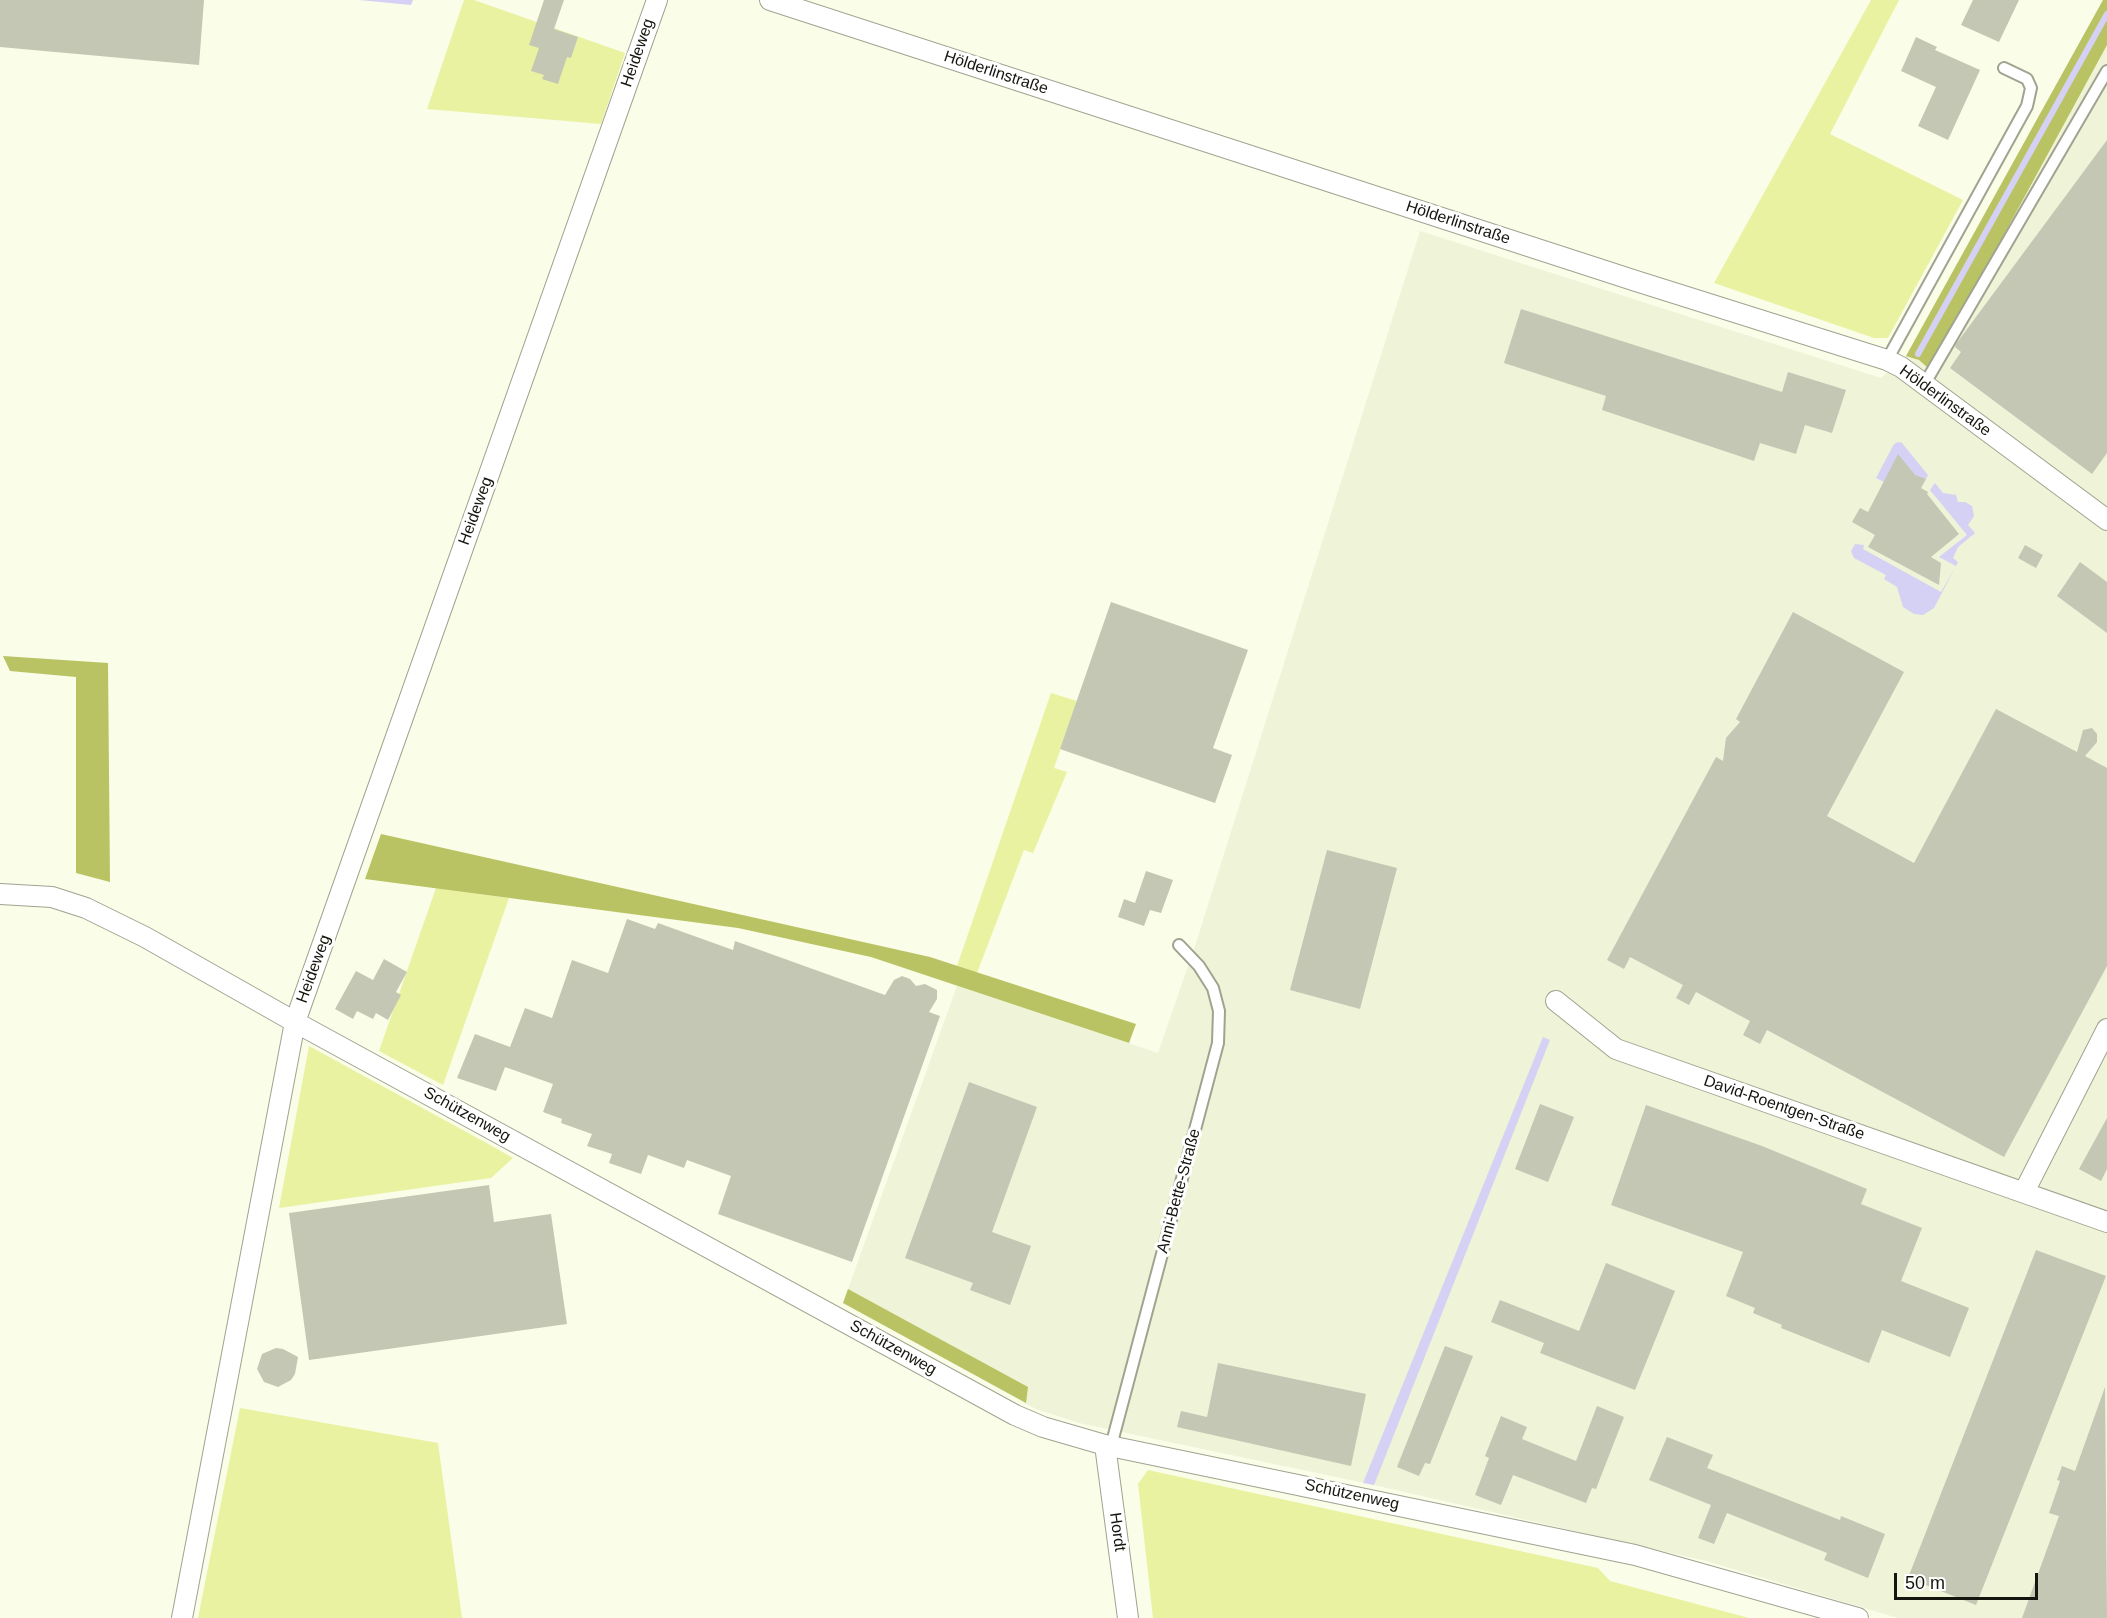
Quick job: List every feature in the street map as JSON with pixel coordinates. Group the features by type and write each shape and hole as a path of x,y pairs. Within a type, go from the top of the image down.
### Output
{"street":[{"name":"Heideweg","path":"182,1618 295,1022 657,0"},
{"name":"Hölderlinstraße","path":"770,0 1636,281 1887,360 2107,520"},
{"name":"Schützenweg","path":"0,894 52,897 86,908 145,937 295,1022 1015,1415 1043,1427 1108,1446 1635,1555 1858,1618"},
{"name":"David-Roentgen-Straße","path":"1556,1001 1616,1049 2107,1222"},
{"path":"2024,1192 2107,1029"},
{"name":"Hordt","path":"1108,1446 1128,1618"}],"lane":[{"path":"1887,360 2027,106 2031,88 2027,79 2004,68"},
{"path":"1924,385 2107,71"},
{"name":"Anni-Bette-Straße","path":"1108,1446 1219,1036 1219,1011 1213,988 1199,966 1179,945"}],"shaded area":[{"path":"359,0 413,0 411,5"},
{"path":"2103,0 2107,0 2107,1618 1898,1618 1706,1561 1374,1485 1079,1423 1036,1409 843,1303 957,986 1158,1053 1196,943 1420,231 1881,378 1906,356"},
{"path":"1902,443 1928,475 1926,479 1884,482 1876,478 1894,444"},
{"path":"1935,483 1943,493 1956,495 1958,502 1965,502 1972,506 1974,516 1968,525 1975,533 1958,547 1953,558 1958,562 1956,566 1939,557 1967,535 1930,490"},
{"path":"1855,544 1864,545 1863,549 1941,592 1955,568 1934,608 1923,615 1914,614 1903,607 1897,587 1884,579 1886,575 1854,558 1851,551"},
{"path":"1543,1037 1550,1040 1374,1485 1363,1483"}],"green space":[{"path":"464,0 474,0 625,53 601,124 427,109"},
{"path":"1871,0 1899,0 1830,134 1963,200 1888,338 1874,338 1714,283"},
{"path":"2103,0 2107,0 2107,45 2000,242 1927,367 1919,360 1906,356"},
{"path":"3,656 108,663 110,882 76,873 76,677 10,671"},
{"path":"1051,693 1077,701 1054,768 1067,772 1033,853 1024,850 977,973 957,966"},
{"path":"381,834 930,957 1136,1024 1129,1043 871,957 738,928 365,879"},
{"path":"436,888 509,898 443,1085 379,1051"},
{"path":"309,1046 513,1158 491,1178 279,1208"},
{"path":"848,1289 1028,1387 1026,1403 843,1303"},
{"path":"240,1408 438,1443 462,1618 198,1618"},
{"path":"1148,1470 1598,1568 1610,1581 1749,1618 1153,1618 1138,1484"}],"building":[{"path":"0,0 204,0 199,65 0,47"},
{"path":"544,0 564,0 554,29 578,37 571,58 567,57 558,84 542,79 544,75 531,71 539,48 529,45"},
{"path":"1973,0 2019,0 1999,42 1961,25"},
{"path":"1916,37 1937,47 1935,50 1980,70 1948,140 1918,126 1936,87 1901,71"},
{"path":"2107,140 2107,453 2092,474 1950,368 1961,352 1955,347 1956,344"},
{"path":"1521,309 1782,392 1788,372 1846,390 1832,433 1805,425 1796,454 1760,443 1754,461 1602,410 1606,396 1504,363"},
{"path":"1898,454 1915,475 1926,479 1921,488 1928,492 1927,494 1959,534 1931,557 1941,563 1939,585 1868,547 1875,535 1852,522 1860,508 1868,512"},
{"path":"2025,545 2043,555 2036,568 2018,558"},
{"path":"2080,562 2107,582 2107,633 2057,596"},
{"path":"1111,602 1248,650 1213,748 1232,755 1215,803 1060,749"},
{"path":"1793,612 1904,672 1827,816 1914,863 1996,709 2077,752 2083,730 2092,728 2097,734 2097,742 2085,756 2107,768 2107,966 2004,1157 1767,1030 1760,1044 1743,1035 1750,1021 1696,992 1689,1005 1676,998 1683,985 1630,957 1624,969 1607,960 1716,757 1723,761 1726,738 1740,722 1736,719"},
{"path":"1327,850 1397,868 1360,1009 1290,990"},
{"path":"1146,871 1173,880 1161,913 1150,910 1144,926 1118,917 1124,899 1135,903"},
{"path":"627,919 655,929 658,923 733,950 735,941 885,995 894,980 902,976 910,979 916,986 925,984 937,990 937,999 929,1012 940,1016 852,1262 718,1214 731,1176 687,1160 684,1168 648,1155 641,1174 609,1163 612,1154 587,1146 592,1134 561,1123 562,1119 543,1112 553,1084 505,1067 496,1091 457,1078 475,1034 510,1047 525,1008 552,1018 572,960 608,973"},
{"path":"384,959 407,972 396,992 401,995 388,1020 376,1013 373,1019 357,1011 353,1019 335,1009 356,971 373,980"},
{"path":"969,1082 1037,1107 992,1232 1031,1246 1010,1305 970,1290 973,1283 905,1258"},
{"path":"1540,1104 1574,1117 1548,1182 1515,1169"},
{"path":"1646,1105 1762,1146 1867,1189 1861,1204 1922,1228 1901,1281 1969,1308 1950,1357 1882,1330 1869,1363 1781,1328 1782,1325 1753,1313 1755,1308 1726,1296 1743,1252 1611,1205"},
{"path":"2107,1118 2107,1169 2101,1181 2079,1169"},
{"path":"489,1185 494,1222 551,1214 567,1324 309,1360 289,1213"},
{"path":"2036,1250 2106,1276 1976,1605 1908,1578"},
{"path":"1606,1263 1675,1291 1635,1390 1540,1353 1544,1343 1491,1322 1500,1300 1579,1331"},
{"path":"1445,1346 1473,1356 1430,1464 1425,1463 1419,1476 1397,1467"},
{"path":"276,1348 298,1357 295,1374 291,1380 278,1387 264,1382 257,1369 262,1354"},
{"path":"1218,1363 1366,1394 1351,1466 1177,1427 1181,1411 1207,1417"},
{"path":"2105,1387 2107,1618 2022,1618 2059,1516 2049,1513 2060,1481 2057,1480 2062,1466 2075,1471"},
{"path":"1597,1406 1624,1417 1596,1489 1592,1488 1586,1503 1513,1475 1501,1505 1475,1495 1489,1458 1485,1456 1501,1416 1527,1427 1522,1439 1576,1461"},
{"path":"1667,1437 1713,1455 1707,1468 1840,1520 1841,1516 1885,1534 1868,1578 1824,1560 1827,1553 1727,1513 1714,1544 1698,1538 1711,1505 1649,1480"}],"waterway":[{"path":"1918,354 2107,14"}]}
